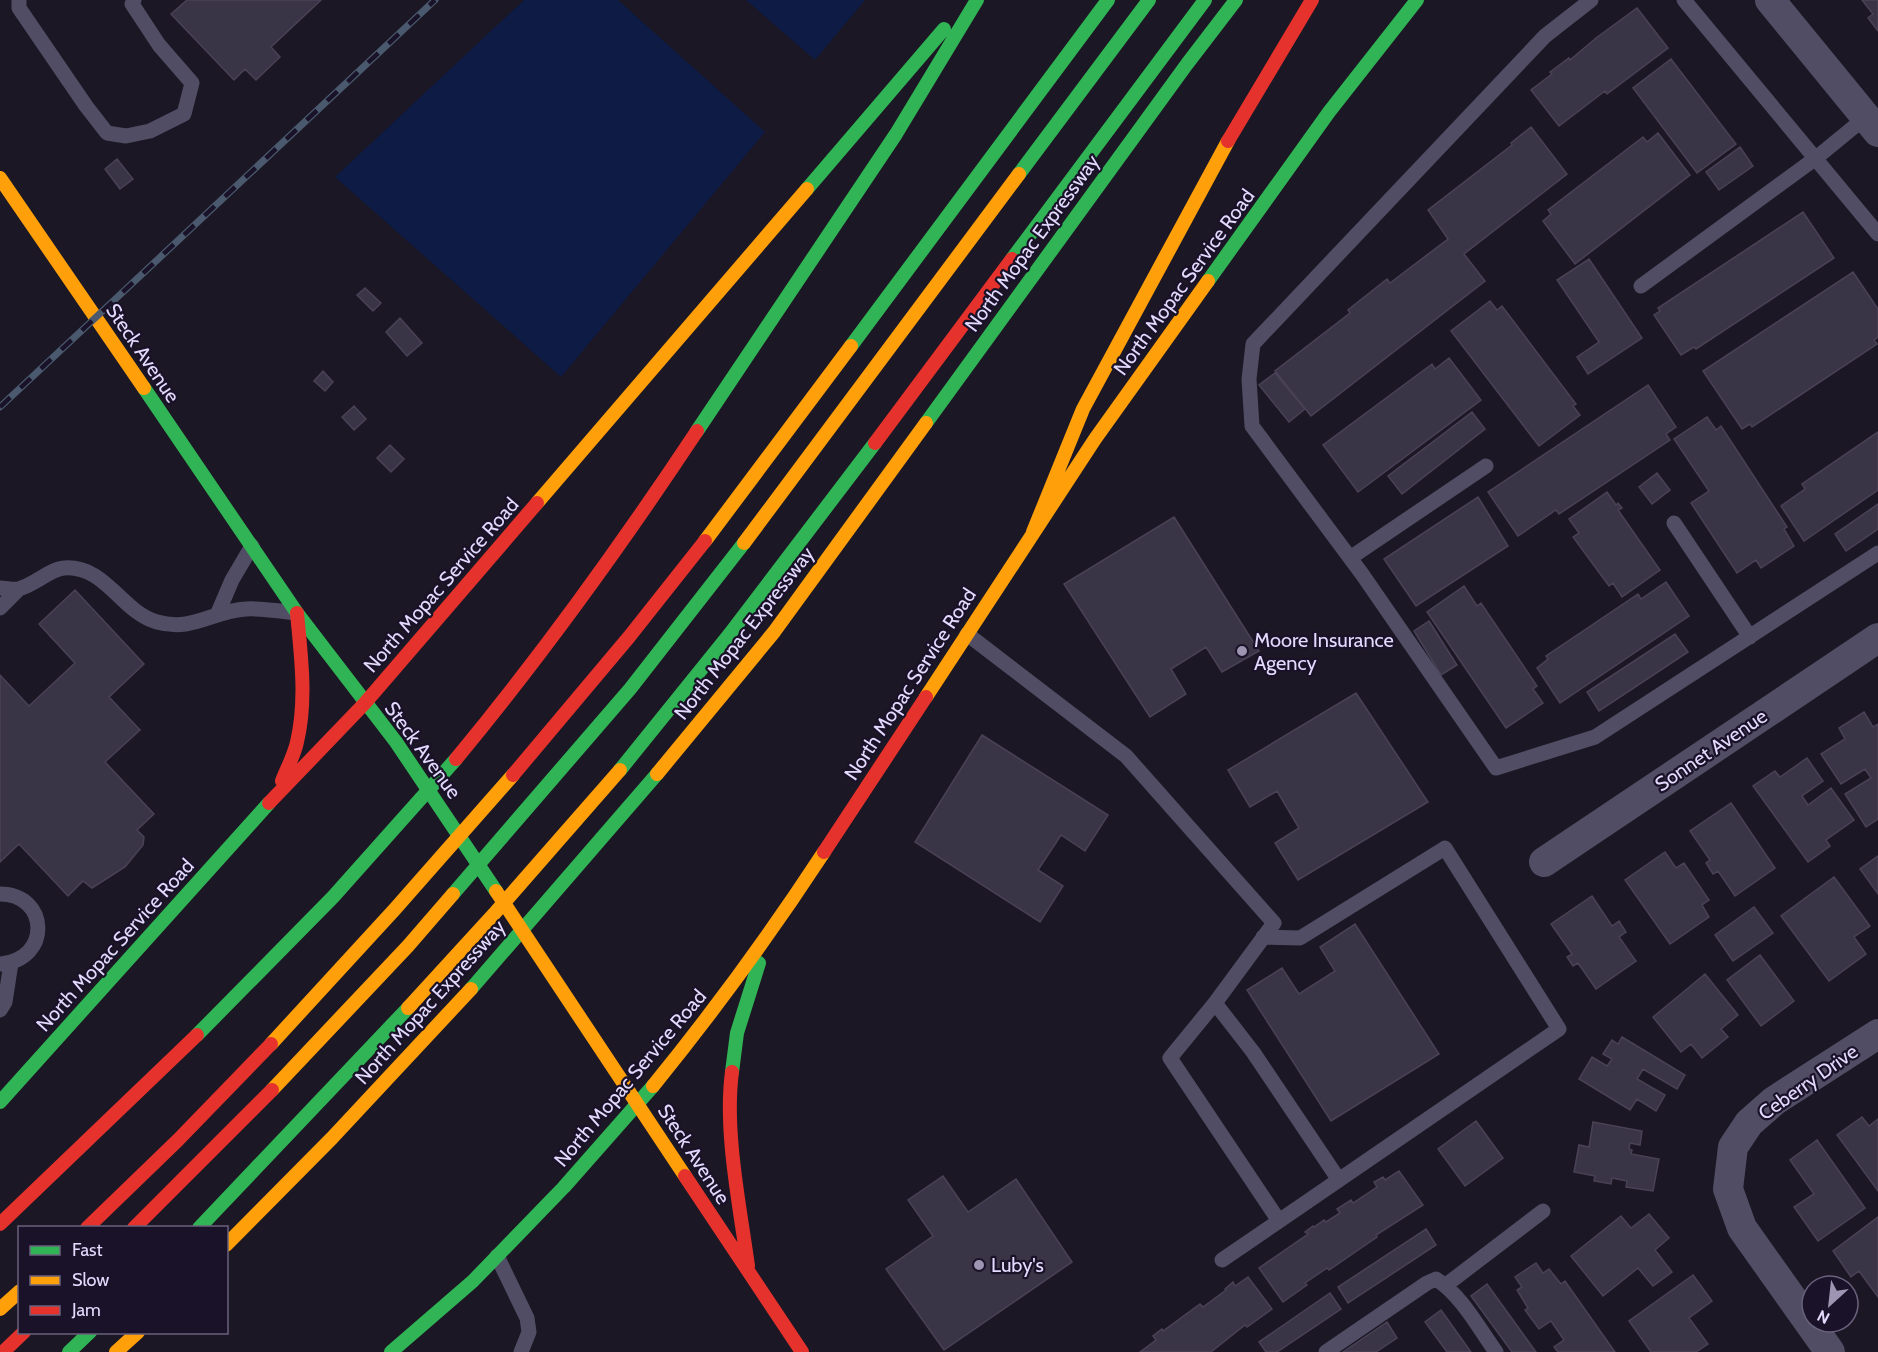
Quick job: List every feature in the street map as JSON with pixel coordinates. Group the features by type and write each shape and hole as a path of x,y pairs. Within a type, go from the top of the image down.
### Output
{"main road":[{"name":"North Mopac Service Road","path":"0,1102 278,793 365,704 968,0"},
{"path":"0,1224 242,991 325,905 448,766 525,673 612,556 840,219 941,64 978,0"},
{"path":"88,1226 193,1124 284,1030 385,921 551,733 689,562 1108,0"},
{"path":"135,1226 273,1090 408,946 630,689 762,521 1149,0"},
{"path":"200,1226 437,979 663,717 799,546 1205,0"},
{"name":"North Mopac Expressway","path":"228,1243 332,1138 465,996 626,813 766,641 1236,0"},
{"path":"1033,532 1083,409 1241,117 1312,0"},
{"name":"North Mopac Service Road","path":"392,1352 472,1281 564,1187 639,1104 706,1021 797,893 1095,439 1329,112 1417,0"},
{"name":"Steck Avenue","path":"0,178 297,613 396,742 590,1030 802,1352"},
{"path":"278,793 297,742 301,710 304,677 297,613"},
{"path":"749,1274 734,1158 730,1076 737,1033 769,933"},
{"path":"0,1309 18,1293"},
{"path":"3,1352 22,1334"},
{"path":"69,1352 88,1334"},
{"path":"116,1352 136,1334"}],"street":[{"path":"1770,0 1872,124"},
{"name":"Sonnet Avenue","path":"1544,862 1878,638"},
{"name":"Ceberry Drive","path":"1830,1352 1742,1228 1728,1189 1733,1147 1749,1123 1774,1101 1878,1034"}],"lane":[{"path":"19,0 19,8 107,133 126,136 150,131 184,114 192,83 159,45 132,4 134,0"},
{"path":"1591,0 1545,36 1253,344 1249,379 1252,426 1350,558 1496,768 1595,736 1878,553"},
{"path":"1684,0 1878,234"},
{"path":"1641,286 1816,158 1872,124"},
{"path":"1350,558 1486,466"},
{"path":"1674,523 1750,637"},
{"path":"217,615 232,580 252,546"},
{"path":"0,608 19,589 63,568 97,576 122,597 134,612 156,622 182,626 244,609 297,613"},
{"path":"0,588 19,589"},
{"path":"967,634 1126,756 1274,923 1170,1059 1279,1221"},
{"path":"1222,1260 1559,1029 1445,848 1300,938 1263,937"},
{"path":"0,894 20,898 30,906 36,916 38,928 36,940 30,951 22,958 6,964 5,1002 0,1010"},
{"path":"1215,1003 1253,1053 1339,1180"},
{"path":"1446,1285 1543,1211"},
{"path":"497,1256 527,1318 529,1332 521,1352"},
{"path":"1326,1352 1426,1283 1436,1279 1446,1285 1462,1304 1496,1352"}],"water":[{"path":"524,0 618,0 765,132 561,377 335,177"},
{"path":"746,0 865,0 815,60"}],"building":[{"path":"187,0 321,0 271,47 280,57 256,80 245,69 234,80 171,14"},
{"path":"1862,0 1878,0 1878,31 1868,18 1873,14"},
{"path":"1637,8 1668,48 1607,94 1605,91 1559,126 1531,90 1552,74 1550,72 1569,58 1570,60"},
{"path":"1671,59 1736,144 1697,173 1633,88"},
{"path":"1531,127 1567,174 1464,254 1485,281 1311,416 1275,371 1350,313 1348,310 1387,279 1390,283 1448,239 1428,210 1512,145 1511,143"},
{"path":"1658,133 1690,175 1575,264 1543,221 1551,214 1548,210 1643,137 1647,142"},
{"path":"1740,147 1753,166 1719,190 1706,172"},
{"path":"117,159 133,179 120,189 105,169"},
{"path":"1803,212 1834,258 1696,349 1694,347 1681,355 1654,315 1660,311 1658,308"},
{"path":"1589,259 1642,338 1588,374 1577,357 1599,342 1557,280"},
{"path":"1853,272 1878,309 1878,337 1874,340 1877,344 1752,427 1750,424 1742,429 1703,371"},
{"path":"365,288 381,303 373,311 357,295"},
{"path":"1490,301 1497,310 1502,306 1576,404 1573,406 1580,415 1539,446 1451,331"},
{"path":"400,318 422,343 407,356 386,332"},
{"path":"1449,358 1481,400 1358,492 1323,445 1432,364 1435,369"},
{"path":"323,371 333,382 325,391 314,381"},
{"path":"1275,373 1305,409 1289,422 1259,385"},
{"path":"1648,385 1676,427 1666,434 1670,440 1559,514 1556,510 1518,536 1488,492"},
{"path":"354,406 366,419 354,430 342,417"},
{"path":"1472,412 1485,429 1402,494 1388,476"},
{"path":"1707,417 1716,430 1721,426 1787,527 1784,529 1794,546 1761,568 1756,560 1737,573 1691,503 1709,491 1674,439"},
{"path":"1878,432 1878,490 1804,541 1781,506 1805,489 1802,484"},
{"path":"390,445 404,459 391,472 377,458"},
{"path":"1657,473 1670,490 1652,504 1639,487"},
{"path":"1607,492 1616,505 1618,503 1622,508 1618,510 1660,570 1622,597 1613,583 1609,586 1573,537 1579,533 1569,519"},
{"path":"1478,497 1508,546 1416,606 1384,559"},
{"path":"1878,504 1878,529 1846,551 1835,534"},
{"path":"1174,517 1259,651 1222,672 1206,647 1171,669 1186,694 1150,717 1064,584"},
{"path":"1666,582 1689,616 1560,703 1537,668 1548,659 1546,656 1638,594 1641,599"},
{"path":"1464,586 1477,606 1481,603 1537,686 1533,689 1543,703 1506,728 1427,612"},
{"path":"75,590 144,664 109,697 140,730 105,762 154,814 137,830 144,837 143,845 125,867 92,888 83,881 68,896 19,844 0,862 0,675 29,706 75,663 39,624"},
{"path":"1429,621 1457,665 1441,675 1414,631"},
{"path":"1675,634 1688,652 1599,711 1587,692"},
{"path":"1356,693 1428,802 1298,880 1275,843 1299,828 1277,791 1250,807 1228,770"},
{"path":"1864,712 1873,727 1878,724 1878,819 1866,827 1845,794 1871,778 1865,769 1841,784 1821,754 1845,739 1839,728"},
{"path":"982,735 1108,815 1085,851 1061,835 1038,870 1063,886 1040,922 915,842"},
{"path":"1807,758 1823,781 1802,796 1808,805 1831,788 1854,820 1826,840 1830,846 1808,862 1753,786 1775,771 1780,777"},
{"path":"1731,803 1775,868 1735,896 1718,871 1713,874 1706,863 1710,860 1690,831"},
{"path":"1665,852 1676,868 1684,863 1709,900 1702,905 1709,917 1670,944 1625,880"},
{"path":"1878,856 1878,894 1860,869"},
{"path":"1834,877 1870,926 1854,937 1866,954 1829,981 1781,916"},
{"path":"1592,896 1612,926 1619,921 1626,932 1619,937 1636,961 1596,989 1578,963 1573,966 1567,957 1572,954 1551,924"},
{"path":"1754,907 1773,933 1733,961 1715,935"},
{"path":"1355,924 1439,1054 1331,1121 1247,990 1282,968 1299,994 1335,971 1320,947"},
{"path":"1760,955 1794,1001 1761,1026 1727,980"},
{"path":"1705,974 1738,1015 1721,1029 1728,1037 1702,1058 1691,1044 1681,1052 1653,1017"},
{"path":"1622,1037 1685,1075 1677,1089 1643,1069 1637,1079 1665,1095 1656,1111 1637,1099 1630,1110 1579,1079 1592,1057 1607,1066 1612,1059 1603,1054 1612,1040 1618,1044"},
{"path":"1862,1117 1869,1126 1878,1119 1878,1191 1837,1135"},
{"path":"1476,1121 1503,1158 1465,1186 1438,1149"},
{"path":"1593,1122 1642,1131 1640,1145 1630,1143 1629,1149 1632,1150 1631,1154 1659,1159 1653,1191 1626,1187 1627,1181 1612,1178 1611,1184 1594,1181 1595,1176 1574,1172 1579,1145 1589,1147"},
{"path":"1817,1140 1865,1208 1818,1241 1794,1207 1814,1194 1790,1160"},
{"path":"1399,1171 1423,1205 1376,1235 1377,1237 1329,1270 1327,1268 1305,1283 1307,1285 1283,1302 1259,1268 1308,1234 1305,1232 1313,1226 1324,1220 1326,1222 1340,1213 1337,1209 1351,1200 1353,1203 1377,1187 1374,1182 1383,1177 1385,1180"},
{"name":"Luby's","path":"943,1176 968,1212 1016,1179 1072,1262 944,1350 886,1269 933,1236 908,1200"},
{"path":"1649,1214 1669,1238 1655,1250 1672,1272 1653,1286 1638,1268 1603,1296 1571,1256 1621,1216 1631,1228"},
{"path":"1878,1217 1878,1297 1859,1271 1849,1274 1833,1251"},
{"path":"1426,1229 1436,1245 1348,1303 1338,1287"},
{"path":"1536,1263 1543,1273 1549,1269 1561,1284 1565,1281 1615,1352 1558,1352 1554,1347 1564,1340 1551,1321 1539,1329 1525,1310 1528,1308 1517,1290 1522,1287 1515,1277"},
{"path":"1693,1275 1712,1301 1689,1318 1708,1344 1696,1352 1651,1352 1629,1321"},
{"path":"1248,1277 1272,1309 1247,1327 1245,1325 1211,1352 1140,1352 1156,1340 1153,1336 1162,1329 1163,1331 1200,1304 1203,1307 1233,1282 1235,1286"},
{"path":"1487,1284 1536,1352 1512,1352 1471,1296"},
{"path":"1330,1293 1341,1309 1277,1352 1266,1352 1259,1342"},
{"path":"1441,1310 1471,1352 1447,1352 1425,1322"},
{"path":"1387,1322 1397,1338 1376,1352 1343,1352"}],"railway":[{"path":"0,407 435,0"}],"traffic: fast":[{"path":"697,431 896,134 977,0"},
{"path":"851,346 1108,0"},
{"path":"1019,174 1149,0"},
{"path":"1012,259 1205,0"},
{"path":"926,423 1236,0"},
{"path":"1208,281 1329,112 1417,0"},
{"path":"807,189 944,29"},
{"path":"144,388 297,613 396,742 496,891"},
{"path":"620,770 729,635 875,443"},
{"path":"453,894 630,689 744,543"},
{"path":"197,1035 333,897 456,759"},
{"path":"471,989 657,774"},
{"path":"0,1102 269,803"},
{"path":"732,1072 737,1033 759,963"},
{"path":"201,1226 408,1008"},
{"path":"391,1352 473,1281 564,1187 653,1086"},
{"path":"69,1352 88,1334"}],"traffic: slow":[{"path":"1033,532 1083,409 1228,141"},
{"path":"744,543 1019,174"},
{"path":"0,178 144,388"},
{"path":"537,503 807,189"},
{"path":"926,697 1095,439 1208,281"},
{"path":"705,541 851,346"},
{"path":"657,774 774,632 926,423"},
{"path":"408,1008 620,770"},
{"path":"271,1044 395,909 513,775"},
{"path":"653,1086 742,971 824,852"},
{"path":"496,891 685,1176"},
{"path":"272,1090 408,946 453,894"},
{"path":"228,1243 332,1138 471,989"},
{"path":"0,1309 18,1293"},
{"path":"116,1352 136,1334"}],"traffic: jam":[{"path":"1228,141 1312,0"},
{"path":"875,443 1012,259"},
{"path":"456,759 581,598 697,431"},
{"path":"269,803 365,703 537,503"},
{"path":"513,775 629,637 705,541"},
{"path":"282,781 296,747 302,710 297,613"},
{"path":"824,852 926,697"},
{"path":"0,1224 197,1035"},
{"path":"89,1226 178,1140 271,1044"},
{"path":"732,1072 731,1144 748,1266"},
{"path":"136,1226 272,1090"},
{"path":"685,1176 802,1352"},
{"path":"3,1352 22,1334"}],"place":[{"name":"Moore Insurance Agency","path":"1242,651"},
{"name":"Luby's","path":"979,1265"}]}
